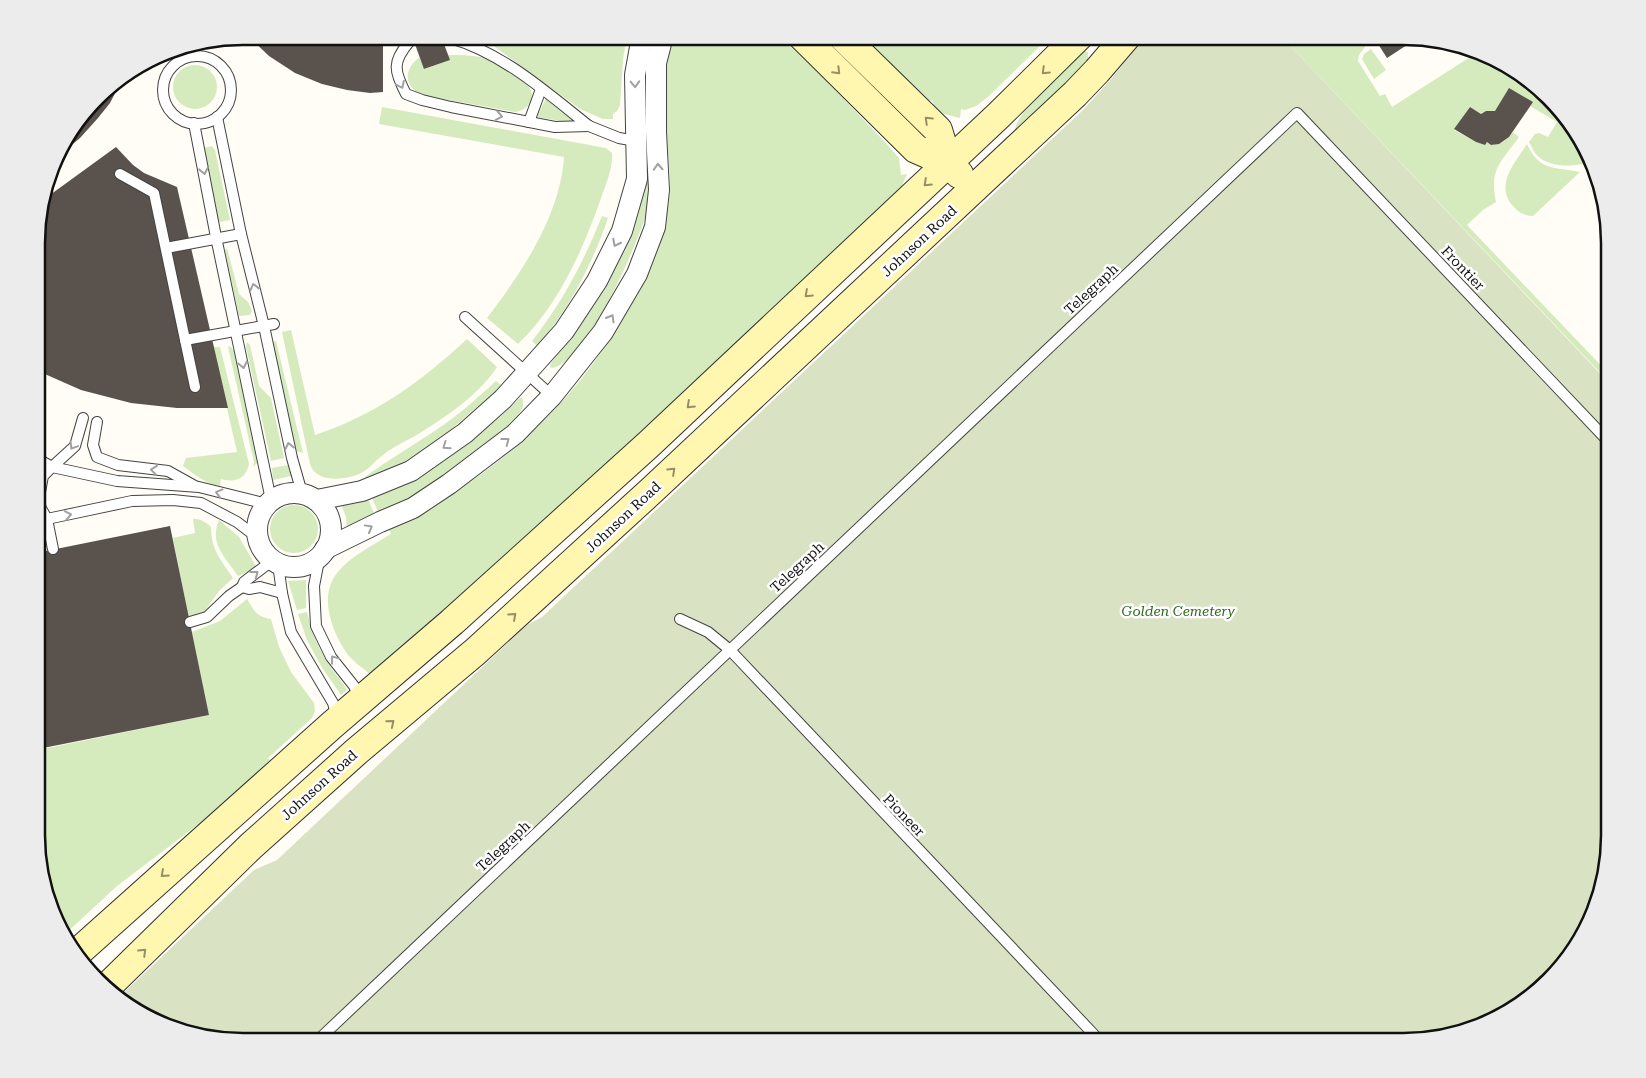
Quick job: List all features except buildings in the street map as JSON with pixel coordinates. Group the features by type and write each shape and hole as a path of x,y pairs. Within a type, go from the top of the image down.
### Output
{"main road":[{"path":"811,45 916,149 948,163 974,189"},
{"path":"851,45 938,130 948,163"},
{"path":"81,949 360,700 452,622 649,444 948,163 1070,45"},
{"name":"Johnson Road","path":"111,983 251,846 357,752 475,652 650,491 1074,94 1097,71 1119,45"},
{"path":"251,846 354,742 360,700"}],"street":[{"path":"640,45 634,75 637,179 622,231 597,281 564,331 503,398 464,433 411,471 362,491 309,496 291,492 269,502 258,518 258,538 261,548 276,562 297,567 307,565 323,552 380,522 413,508 449,484 515,434 552,396 603,332 637,274 655,227 659,190 656,142 656,63 661,45"},
{"path":"636,141 656,142"},
{"path":"309,496 325,509 330,519 329,542 323,552"}],"lane":[{"path":"406,45 400,52 396,63 397,77 406,94 422,100 529,122 555,126 589,126"},
{"path":"472,45 487,52 541,89 589,126 619,138 636,141"},
{"path":"190,56 209,58 219,64 227,73 231,84 230,98 225,109 217,118 206,122 194,123 180,119 171,111 165,100 163,89 170,69 179,61 190,56"},
{"path":"529,122 541,89"},
{"name":"Frontier","path":"1297,113 1601,434"},
{"name":"Telegraph","path":"326,1033 1297,113"},
{"path":"217,118 240,234 264,326 292,458 309,496"},
{"path":"45,463 52,467 117,481 198,487 269,502 194,123"},
{"path":"120,174 154,193 196,387"},
{"path":"166,248 216,237 240,234"},
{"path":"465,317 552,396"},
{"path":"186,340 274,324"},
{"path":"45,474 75,446 83,418"},
{"path":"97,422 93,445 97,457 118,465 168,471 198,487"},
{"path":"45,518 132,501 173,500 201,503 237,522 258,538"},
{"path":"45,527 53,549"},
{"path":"323,552 314,586 316,626 330,657 354,686 360,700"},
{"path":"190,622 207,617 229,596 242,587 244,582 276,562 291,632 333,703 336,714 332,725"},
{"path":"242,587 249,589 260,587 282,593"},
{"name":"Pioneer","path":"680,619 708,632 730,650 1092,1033"}],"green space":[{"path":"492,45 625,45 620,105 613,114 613,119 603,119 580,109"},
{"path":"671,45 789,45 837,92 899,158 901,175 907,174 900,191 575,498 371,675 348,655 337,637 328,606 330,585 340,569 347,563 391,534 388,527 438,502 474,479 529,435 554,411 577,384 598,357 617,327 646,274 656,250 667,214 670,175 664,97"},
{"path":"873,45 1041,45 989,96 976,106 965,110 961,109 960,118 944,114 931,106 934,104 931,100 928,102"},
{"name":"Golden Cemetery","path":"1138,45 1290,45 1601,375 1601,848 1591,899 1581,923 1560,956 1534,984 1502,1007 1467,1023 1416,1033 230,1033 179,1023 155,1013 123,993 254,870 277,860 527,625 542,617 1082,111 1112,78"},
{"path":"1290,45 1366,45 1358,61 1380,96 1385,94 1392,107 1471,57 1491,65 1513,78 1534,94 1552,112 1575,144 1584,163 1563,165 1549,163 1534,152 1529,142 1535,134 1539,133 1548,137 1557,122 1530,106 1533,102 1495,111 1486,111 1481,114 1470,107 1454,130 1485,145 1487,142 1491,145 1501,143 1513,132 1519,137 1498,166 1495,174 1494,191 1496,202 1483,210 1467,225 1601,366 1601,374"},
{"path":"1371,49 1386,70 1374,79 1362,59 1364,54"},
{"path":"1082,50 1088,52 1088,60 1050,99 1017,130 1015,129 1018,121 1034,99"},
{"path":"448,55 480,57 500,64 529,87 532,96 530,104 515,112 421,95 415,91 411,86 408,76 411,66 415,61 420,57 425,69 450,60"},
{"path":"191,65 199,65 211,71 217,87 211,103 199,109 191,109 179,103 173,91 173,83 179,71"},
{"path":"546,98 578,122 578,124 537,117"},
{"path":"382,107 606,148 612,153 607,182 594,218 568,276 545,312 518,344 487,318 526,262 547,222 561,179 564,157 379,124"},
{"path":"1527,144 1532,153 1542,163 1555,168 1580,172 1533,216 1522,213 1515,208 1505,190 1508,174"},
{"path":"212,146 215,150 230,220 220,222 217,219 202,150"},
{"path":"646,181 648,183 645,218 631,254 608,303 594,327 579,347 565,361 552,368 550,367 572,334"},
{"path":"602,216 608,218 587,269 569,303 537,346 532,341 572,281"},
{"path":"227,248 239,294 248,302 252,311 250,315 239,316 225,251"},
{"path":"291,330 315,435 358,418 396,396 450,355 467,339 497,367 471,397 449,414 389,450 364,471 340,479 332,479 319,475 310,464 282,332"},
{"path":"276,341 303,453 296,451 271,342"},
{"path":"247,342 250,345 259,386 271,398 284,458 271,461 246,347"},
{"path":"230,346 234,351 259,461 253,467 254,462 228,347"},
{"path":"213,347 220,347 249,464 243,476 235,480 221,479 220,486 205,481 183,466 186,458 237,452"},
{"path":"496,381 501,385 497,390 414,461 369,481 365,477 452,419"},
{"path":"521,397 523,407 517,417 499,434 414,501 380,516 372,498 469,441 500,417"},
{"path":"288,465 291,476 273,480 272,468"},
{"path":"368,499 376,518 347,532 346,517 341,504"},
{"path":"294,505 303,507 311,512 316,520 318,529 316,538 311,546 303,551 294,553 285,551 277,546 272,538 270,529 272,520 277,512 285,507"},
{"path":"193,519 203,521 211,527 215,548 233,578 219,591 205,611 189,620 173,538 195,533"},
{"path":"219,520 239,537 257,568 238,576 217,543 216,529"},
{"path":"306,580 306,608 297,610 288,581"},
{"path":"247,599 259,615 271,619 279,647 291,672 314,703 315,711 312,718 268,758 273,763 217,810 117,886 69,930 55,899 45,848 45,749 209,715 192,632 220,621"},
{"path":"307,612 312,631 320,649 328,664 347,690 341,695 321,666 307,640 298,614"}]}
